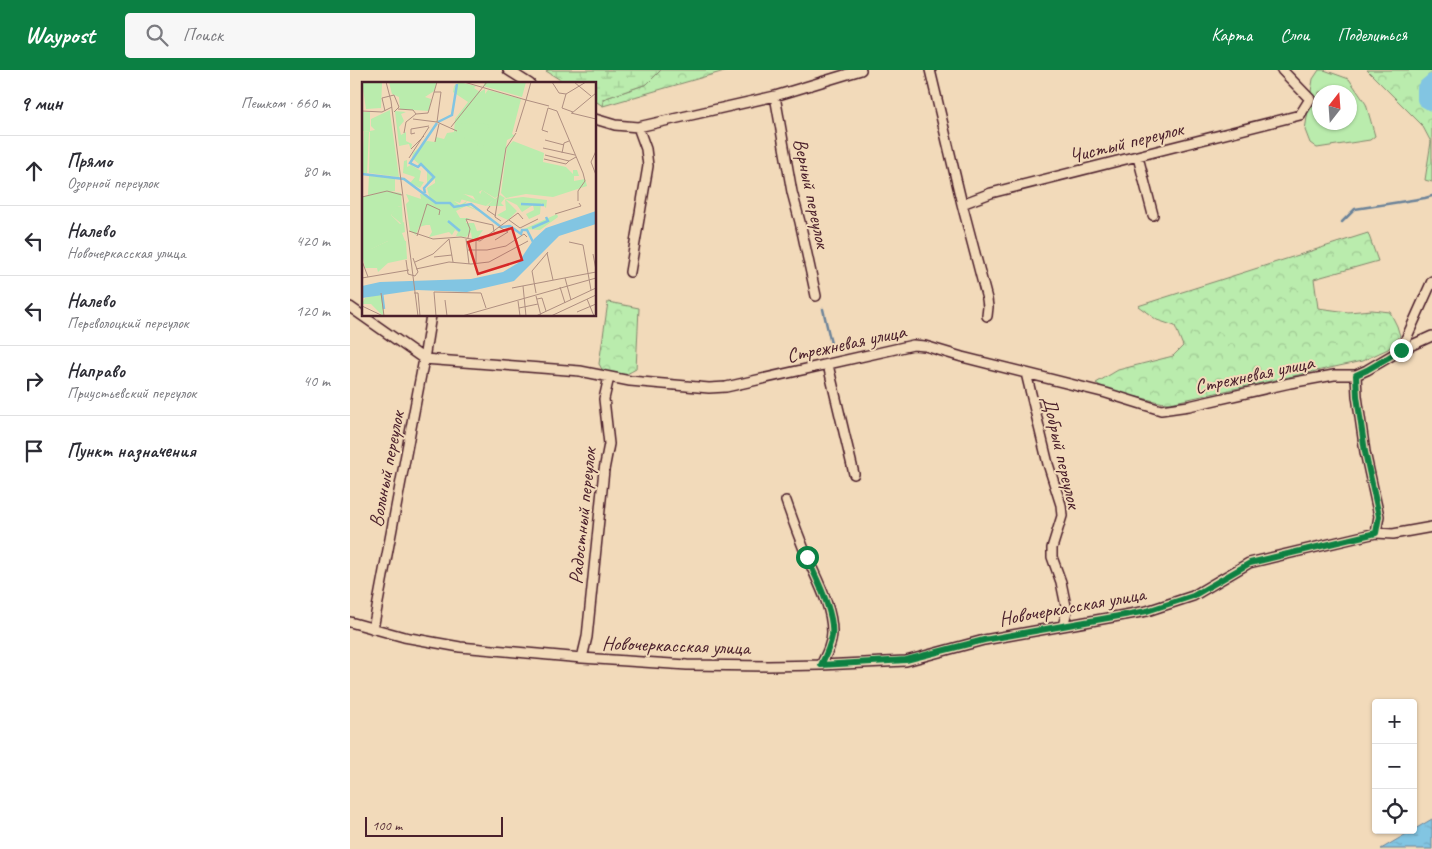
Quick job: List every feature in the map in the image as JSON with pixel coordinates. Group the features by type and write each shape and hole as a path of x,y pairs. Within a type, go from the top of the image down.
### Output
{"street":[{"path":"508,70 526,82"},
{"path":"596,119 615,125 638,128 776,96 861,70"},
{"path":"930,70 987,299 986,316"},
{"name":"Чистый переулок","path":"962,204 991,193 1300,115 1310,99 1282,70"},
{"name":"Верный переулок","path":"776,96 792,192 816,296"},
{"path":"630,272 648,166 646,149 638,128"},
{"path":"1138,157 1153,215"},
{"path":"1401,350 1432,281"},
{"path":"350,307 362,315"},
{"path":"363,316 424,359"},
{"name":"Вольный переулок","path":"373,629 431,316"},
{"path":"1376,533 1379,516 1365,452 1356,375 1401,350 1432,336"},
{"name":"Стрежневая улица","path":"424,359 580,371 630,381 719,388 913,345 925,346 1106,393 1161,410 1189,406 1334,375 1356,375"},
{"path":"828,365 854,474"},
{"name":"Добрый переулок","path":"1026,373 1048,464 1061,505 1062,516 1052,548 1052,556 1061,582 1067,611 1063,626"},
{"name":"Радостный переулок","path":"582,658 587,637 604,470 609,444 604,399 609,378"},
{"path":"786,502 825,599 831,622 832,634 828,650 821,665"},
{"name":"Новочеркасская улица","path":"350,622 404,637 460,647 582,658 687,665 821,665 906,660 984,640 1147,611 1193,596 1250,563 1376,533 1393,534 1432,527"}],"green space":[{"path":"661,70 728,70 603,106 603,99 647,84"},
{"path":"661,70 647,84 603,99 603,106 596,102 596,82 564,82 546,71"},
{"path":"1319,70 1324,70 1349,79 1353,85 1312,85 1313,79"},
{"path":"1367,70 1432,70 1432,182 1425,180 1431,142 1422,125"},
{"path":"1312,85 1312,130 1357,130 1357,91 1366,104 1375,136 1370,140 1317,148 1310,143 1305,130"},
{"path":"1368,233 1378,261 1314,279 1318,308 1348,312 1372,310 1390,312 1400,336 1388,349 1362,361 1170,403 1118,393 1096,383 1118,370 1173,356 1183,346 1175,326 1157,320 1138,306"},
{"path":"608,302 639,308 636,369 620,376 604,373 599,364"}],"water":[{"path":"1432,819 1432,849 1381,849 1406,834 1417,834 1417,828"}],"waterway":[{"path":"1432,82 1425,88 1425,99 1432,103"},
{"path":"1342,222 1355,209 1432,196"},
{"path":"823,309 832,348"}],"route":[{"path":"807,557 825,599 831,622 832,634 828,650 821,665 906,660 984,640 1147,611 1193,596 1250,563 1376,533 1379,516 1365,452 1356,375 1401,350"}]}
